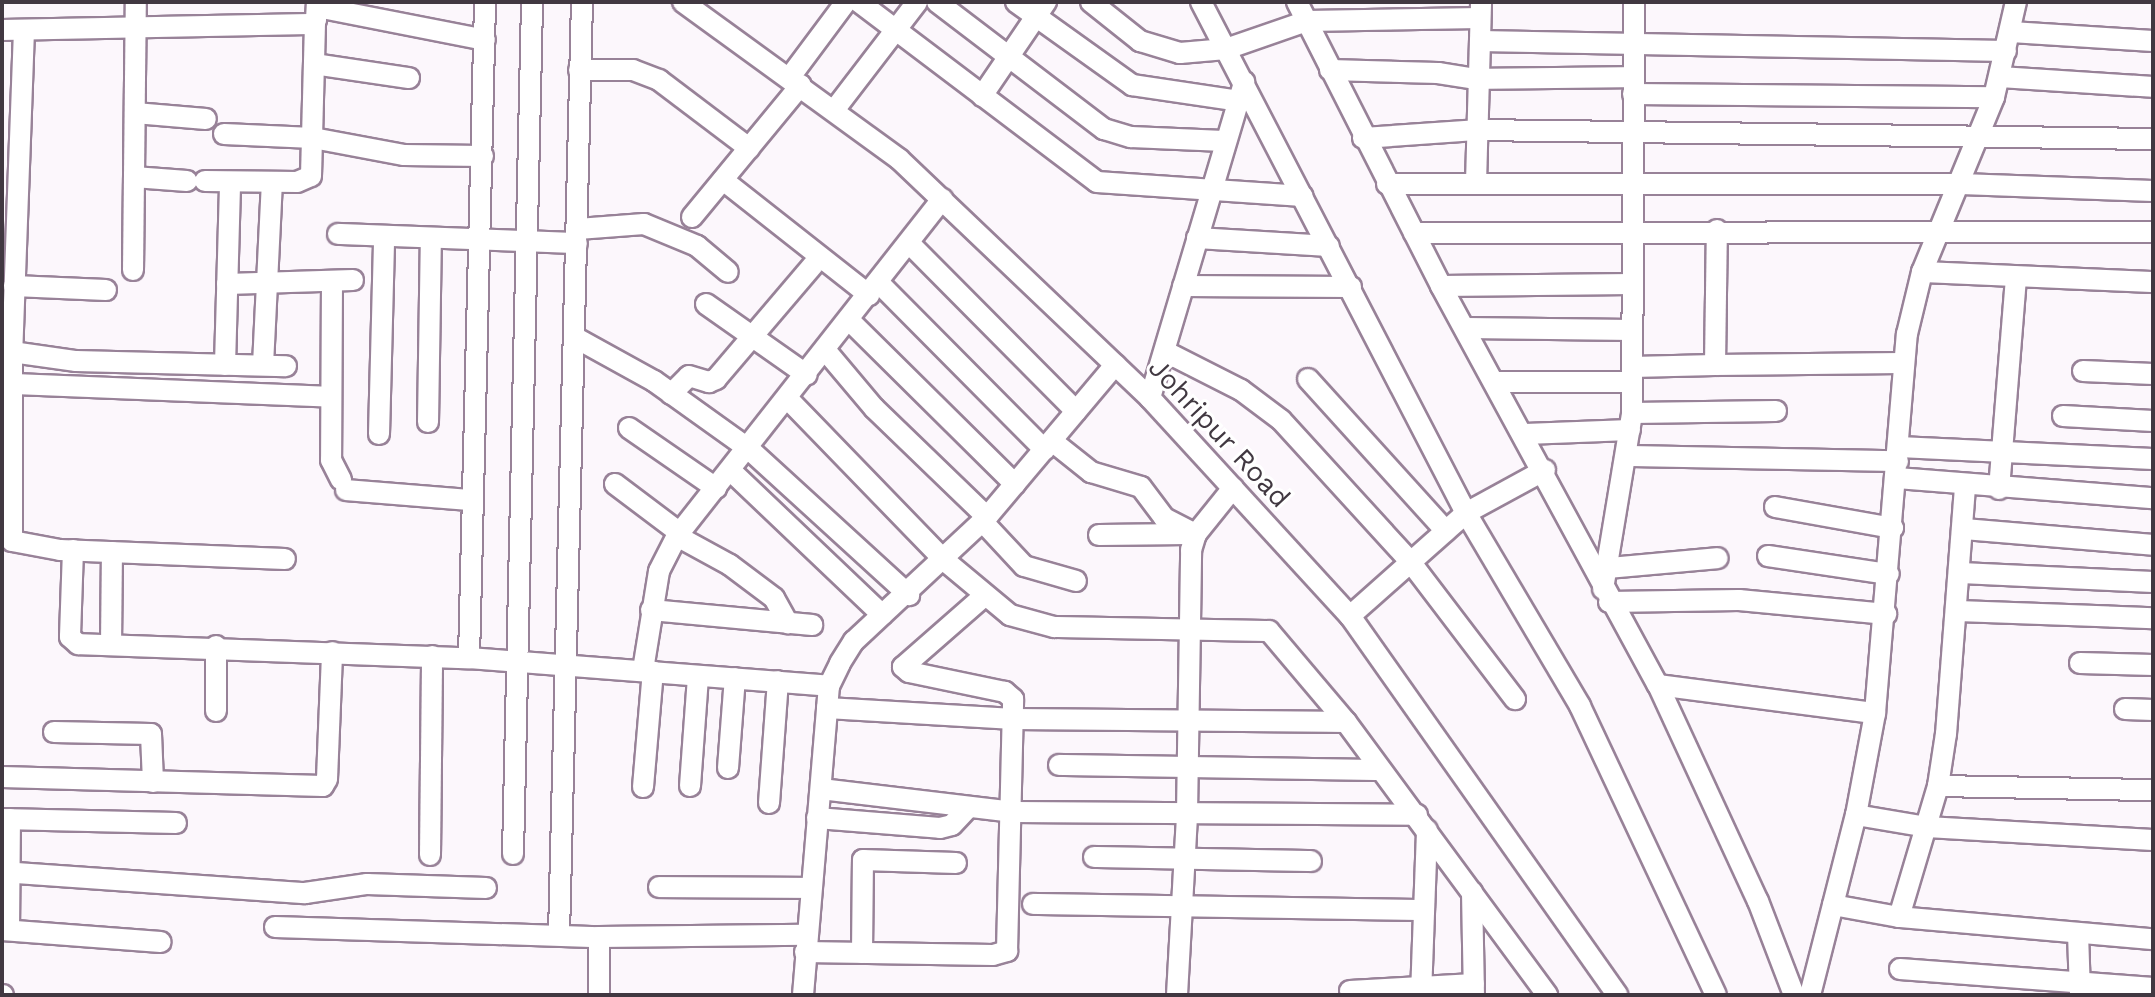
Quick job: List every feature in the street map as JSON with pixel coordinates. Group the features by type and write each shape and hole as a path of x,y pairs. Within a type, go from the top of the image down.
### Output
{"street":[{"path":"133,270 139,25 136,2"},
{"path":"469,658 469,500 482,242 485,2"},
{"path":"513,854 532,2"},
{"name":"Johripur Road","path":"683,2 835,109 942,199 1150,398 1350,616 1617,995"},
{"path":"692,217 749,148 846,2"},
{"path":"859,2 1097,182 1303,196"},
{"path":"835,109 917,2"},
{"path":"937,2 1093,122 1117,134 1224,141"},
{"path":"1016,2 1041,9 1132,85 1241,92"},
{"path":"1091,2 1160,50 1236,46 1300,13 1480,10 1476,183"},
{"path":"1201,2 1236,46 1241,92 1303,196 1466,513 1580,706 1716,995"},
{"path":"1606,595 1631,422 1634,2"},
{"path":"1810,995 1856,815 1875,713 1893,528 1902,363 1922,272 1982,133 2009,42 2016,2"},
{"path":"559,935 576,338 579,3"},
{"path":"982,96 1041,9"},
{"path":"134,177 230,182 308,180 313,138 316,11"},
{"path":"2,30 139,25 316,11 485,40"},
{"path":"1300,13 1441,286 1545,470 1606,595 1658,685 1758,901 1794,995"},
{"path":"24,30 14,286 8,312 12,384 7,539 21,547 285,559"},
{"path":"1480,41 1634,44 2153,41"},
{"path":"314,64 409,78"},
{"path":"579,70 633,70 659,80 749,148"},
{"path":"1330,70 1438,73 1477,79 1633,86 2153,87"},
{"path":"1150,398 1241,92"},
{"path":"135,113 206,119"},
{"path":"1363,138 1476,130 1982,133 2153,139"},
{"path":"224,134 313,138 385,154 483,156"},
{"path":"723,180 874,289 1048,446 1091,472 1141,487 1164,518 1196,534"},
{"path":"225,365 230,182"},
{"path":"263,365 272,182"},
{"path":"1387,184 1961,184 2153,191"},
{"path":"643,787 651,610 659,571 678,534 850,321 942,199"},
{"path":"338,234 526,243 644,224 697,246 728,272"},
{"path":"1414,233 1717,230 2153,232"},
{"path":"1715,365 1717,230"},
{"path":"379,434 384,237"},
{"path":"1197,238 1329,246"},
{"path":"428,422 431,239"},
{"path":"909,243 1076,411"},
{"path":"671,394 689,376 716,379 813,265"},
{"path":"1922,272 2153,282"},
{"path":"1999,489 2016,277"},
{"path":"227,284 353,280"},
{"path":"332,281 331,460 344,485 469,500"},
{"path":"1441,286 1632,284"},
{"path":"14,286 106,290"},
{"path":"1183,286 1351,287"},
{"path":"706,304 807,375"},
{"path":"850,321 1015,484"},
{"path":"1466,328 1632,330"},
{"path":"576,338 671,394 749,449 909,595"},
{"path":"826,351 883,418 985,520 1024,566 1076,581"},
{"path":"12,352 76,361 286,366"},
{"path":"1166,352 1267,408 1409,560 1515,699"},
{"path":"1496,382 1632,375 1715,365 1902,363"},
{"path":"803,995 829,686 854,641 909,595 985,520 1115,365"},
{"path":"2083,371 2153,374"},
{"path":"1308,379 1446,531"},
{"path":"12,384 329,397"},
{"path":"788,399 944,560 984,596 1030,623 1266,629 1346,722 1547,995"},
{"path":"1525,434 1776,411"},
{"path":"2063,416 2153,421"},
{"path":"629,428 716,488"},
{"path":"1628,456 1898,462 2000,452 2153,459"},
{"path":"1898,462 1965,486 2153,498"},
{"path":"730,470 882,615"},
{"path":"1350,616 1409,560 1466,513 1488,498 1545,470"},
{"path":"615,484 678,534 730,565 774,598 788,623"},
{"path":"1899,917 1938,786 1958,611 1965,486"},
{"path":"1177,995 1187,814 1187,720 1196,534 1233,488"},
{"path":"1775,507 1893,528"},
{"path":"1964,529 2153,545"},
{"path":"1099,535 1196,534"},
{"path":"73,550 71,640 569,664 829,686"},
{"path":"111,644 112,552"},
{"path":"1768,556 1889,574"},
{"path":"1609,568 1718,558"},
{"path":"1961,573 2153,582"},
{"path":"1606,595 1739,600 1886,614"},
{"path":"275,927 805,943 862,953 993,955 1007,951 1014,812 1013,699 1005,692 909,672 903,667 984,596"},
{"path":"651,610 812,625"},
{"path":"1958,611 2153,618"},
{"path":"216,646 216,711"},
{"path":"2,777 323,786 332,652"},
{"path":"430,855 432,656"},
{"path":"2080,663 2153,665"},
{"path":"690,786 698,676"},
{"path":"728,768 735,678"},
{"path":"769,803 778,681"},
{"path":"1658,685 1875,713"},
{"path":"827,708 1014,719 1346,722"},
{"path":"2125,709 2153,710"},
{"path":"54,732 151,734 153,782"},
{"path":"1059,765 1380,770"},
{"path":"1938,786 2153,790"},
{"path":"821,789 967,809 1014,812 1187,814 1422,823"},
{"path":"817,818 940,828 952,825 967,809"},
{"path":"1856,815 1927,827 2153,840"},
{"path":"161,942 5,930 6,819 176,823"},
{"path":"1421,991 1424,910 1422,823"},
{"path":"1094,857 1311,861"},
{"path":"862,953 863,860 956,863"},
{"path":"5,872 305,893 367,884 486,888"},
{"path":"659,887 810,888"},
{"path":"1350,991 1474,990 1472,892"},
{"path":"1033,904 1424,910"},
{"path":"1833,905 1899,917 2153,939"},
{"path":"2078,933 2080,988"},
{"path":"599,937 599,995"},
{"path":"1900,969 2080,988 2153,988"}]}
